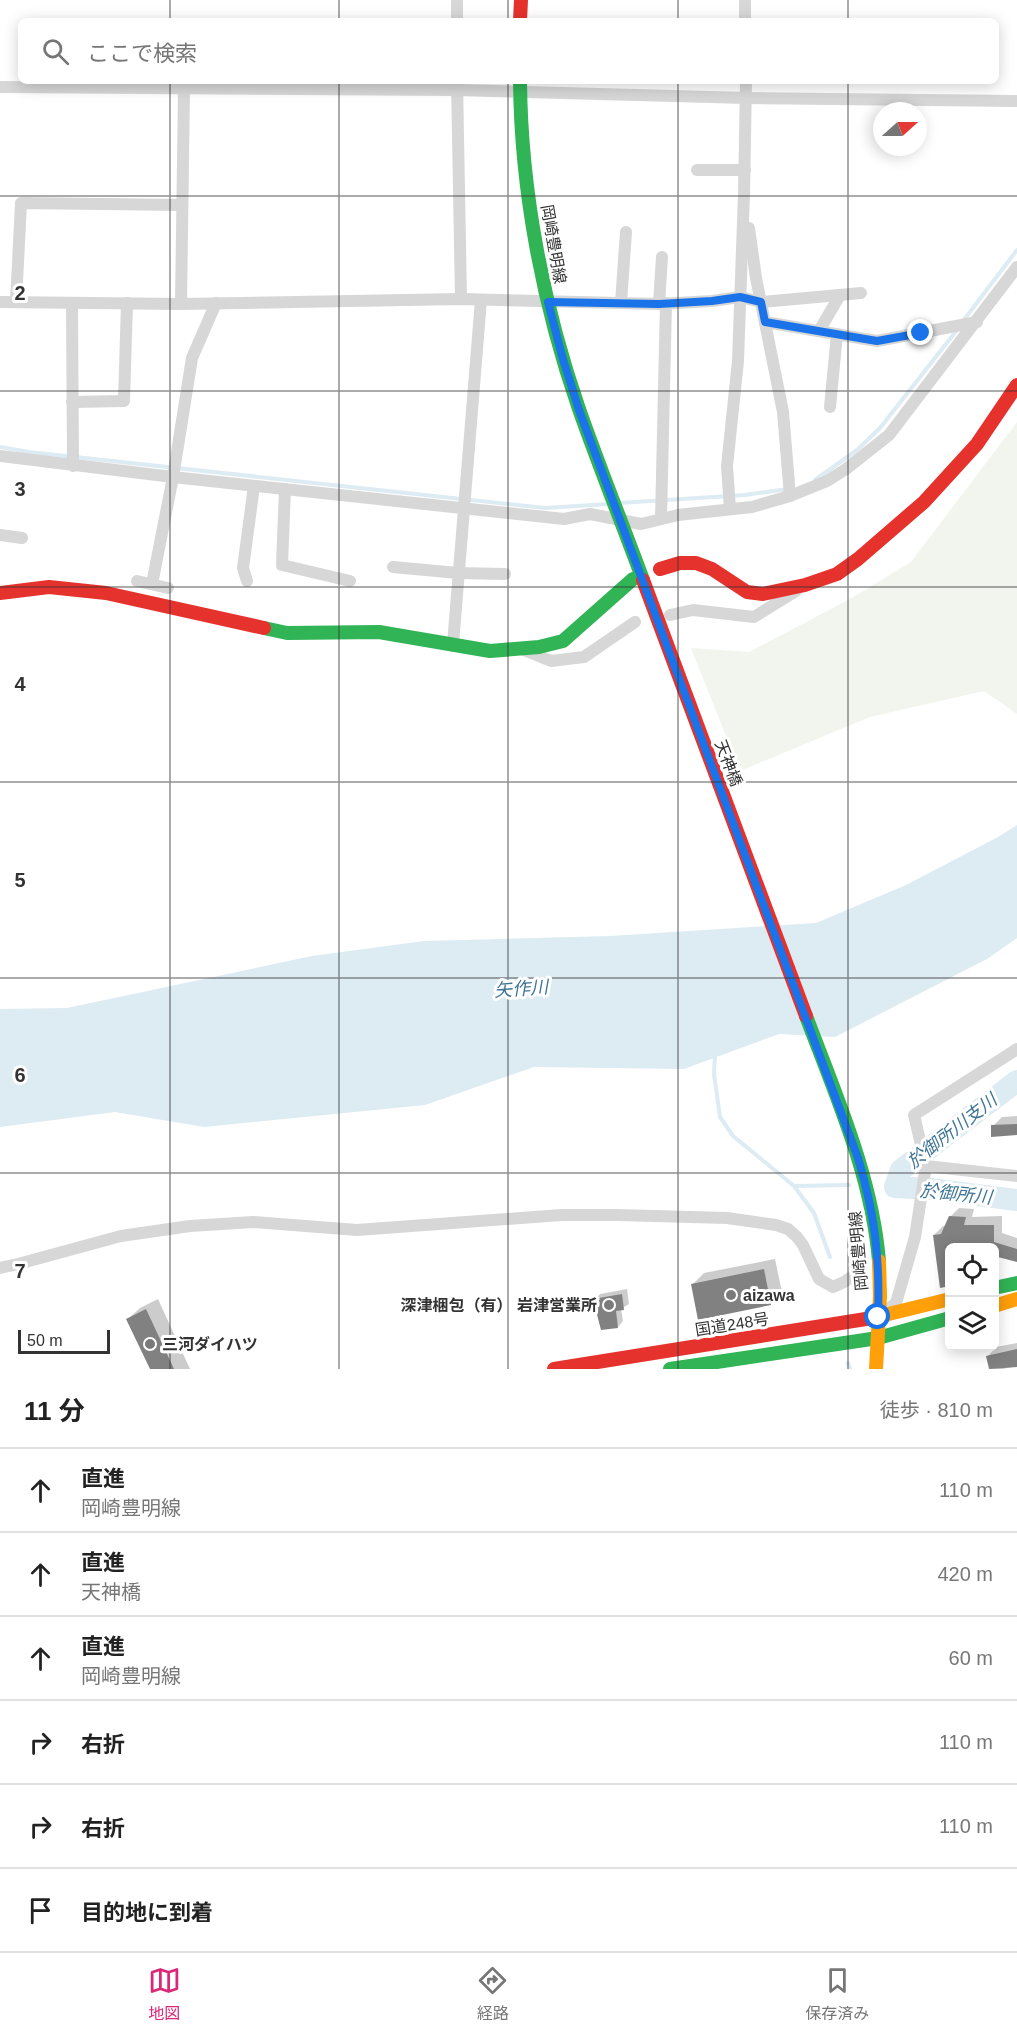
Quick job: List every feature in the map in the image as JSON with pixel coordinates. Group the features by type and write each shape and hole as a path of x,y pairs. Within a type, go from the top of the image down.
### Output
{"main road":[{"path":"520,0 520,18"},
{"name":"岡崎豊明線","path":"520,87 528,190 535,244 562,356 579,410"},
{"path":"660,569 680,563 696,563 712,569 747,592 763,594 805,585 837,573 858,559 924,502 976,444 1017,385"},
{"name":"天神橋","path":"579,410 848,1128"},
{"path":"0,593 49,586 106,593 179,607 287,633 379,632 490,651 539,647 563,640 633,579"},
{"name":"岡崎豊明線","path":"848,1128 868,1191 874,1219 880,1274 876,1369"},
{"path":"999,1287 1017,1283"},
{"path":"999,1304 1017,1299"},
{"name":"国道248号","path":"554,1369 878,1317 945,1300"},
{"path":"669,1369 878,1338 945,1319"}],"street":[{"path":"457,0 457,18"},
{"path":"745,0 745,18"},
{"path":"730,509 728,466 738,361 746,84"},
{"path":"0,87 184,90 457,86 746,98 1017,101"},
{"path":"457,86 461,299"},
{"path":"181,304 184,90"},
{"path":"697,170 745,170"},
{"path":"744,194 761,302 783,412 790,496"},
{"path":"16,302 21,203 182,205"},
{"path":"621,303 626,232"},
{"path":"661,519 662,257"},
{"path":"0,456 73,466 564,519 590,514 641,524 678,515 752,507 790,496 827,481 889,435 1017,267"},
{"path":"0,302 181,304 461,299 663,303 712,301 740,297 761,302 861,293"},
{"path":"819,331 840,295"},
{"path":"453,644 481,300"},
{"path":"72,303 73,466"},
{"path":"72,402 124,401 127,303"},
{"path":"152,584 173,477 192,358 216,303"},
{"path":"765,322 877,341 977,322"},
{"path":"830,407 837,334"},
{"path":"248,581 243,568 254,486"},
{"path":"285,489 282,565 350,580"},
{"path":"0,535 22,538"},
{"path":"393,567 458,573 505,574"},
{"path":"137,581 168,588"},
{"path":"670,615 693,610 754,617 805,585"},
{"path":"520,648 551,661 584,657 611,636 635,622"},
{"path":"878,1317 897,1303 915,1237 925,1172 914,1115 1017,1049"},
{"path":"925,1172 1017,1176"},
{"path":"0,1268 121,1236 190,1226 253,1222 357,1230 561,1215 617,1215 727,1218 776,1225 788,1229 797,1237 819,1279 833,1287 850,1278"}],"shaded area":[{"path":"1017,422 1017,714 984,691 870,717 740,771 691,648 749,652 850,599 911,562"}],"water":[{"name":"矢作川","path":"1017,825 1017,938 987,959 835,1037 779,1034 684,1069 534,1067 425,1105 204,1127 115,1112 0,1127 0,1009 67,1008 312,956 424,941 610,936 816,923 906,885"}],"building":[{"path":"1017,1124 1017,1135 991,1137 991,1125"},
{"path":"949,1216 966,1217 964,1225 994,1225 994,1243 945,1243 945,1287 940,1288 933,1235 941,1234"},
{"path":"999,1244 1017,1249 1017,1262 999,1257"},
{"name":"aizawa","path":"764,1269 771,1305 698,1320 691,1284"},
{"path":"622,1294 624,1310 616,1311 618,1328 601,1330 593,1299"},
{"name":"三河ダイハツ","path":"146,1309 174,1369 150,1369 126,1319"},
{"path":"1017,1349 1017,1367 989,1369 986,1356"}],"waterway":[{"path":"963,321 1017,250"},
{"path":"815,480 857,450 880,428 957,330"},
{"path":"0,447 545,508 609,504"},
{"path":"619,503 745,495 788,489"},
{"path":"715,1054 714,1074 720,1117 733,1136 794,1186 849,1185"},
{"name":"於御所川支川","path":"1017,1081 901,1170 895,1187 1017,1200"},
{"path":"794,1186 814,1213 830,1257"},
{"path":"886,1186 895,1187"},
{"path":"848,1363 850,1369"}],"traffic: fast":[{"path":"520,84 521,122 530,206 545,289 566,370 579,409 643,580"},
{"path":"264,628 287,633 379,632 490,651 539,647 563,641 633,579"},
{"path":"806,1016 861,1167 875,1229 879,1261"},
{"path":"999,1287 1017,1283"},
{"path":"670,1369 878,1338 945,1319"}],"traffic: slow":[{"path":"876,1369 880,1296 879,1261"},
{"path":"999,1304 1017,1299"},
{"path":"872,1318 945,1300"}],"traffic: jam":[{"path":"520,18 521,0"},
{"path":"660,569 680,563 696,563 712,569 747,592 763,594 805,585 837,574 858,559 924,502 977,444 1017,385"},
{"path":"643,580 806,1016"},
{"path":"0,593 49,587 106,593 264,628"},
{"path":"554,1369 872,1318"}],"place":[{"name":"aizawa","path":"731,1295"},
{"name":"深津梱包（有） 岩津営業所","path":"609,1305"},
{"name":"三河ダイハツ","path":"150,1344"}],"route":[{"path":"878,1317 880,1274 878,1247 868,1191 858,1158 579,410 548,302 659,304 740,297 761,302 765,322 877,341 921,333"}],"water label":[{"name":"於御所川","path":"956,1194"}]}
